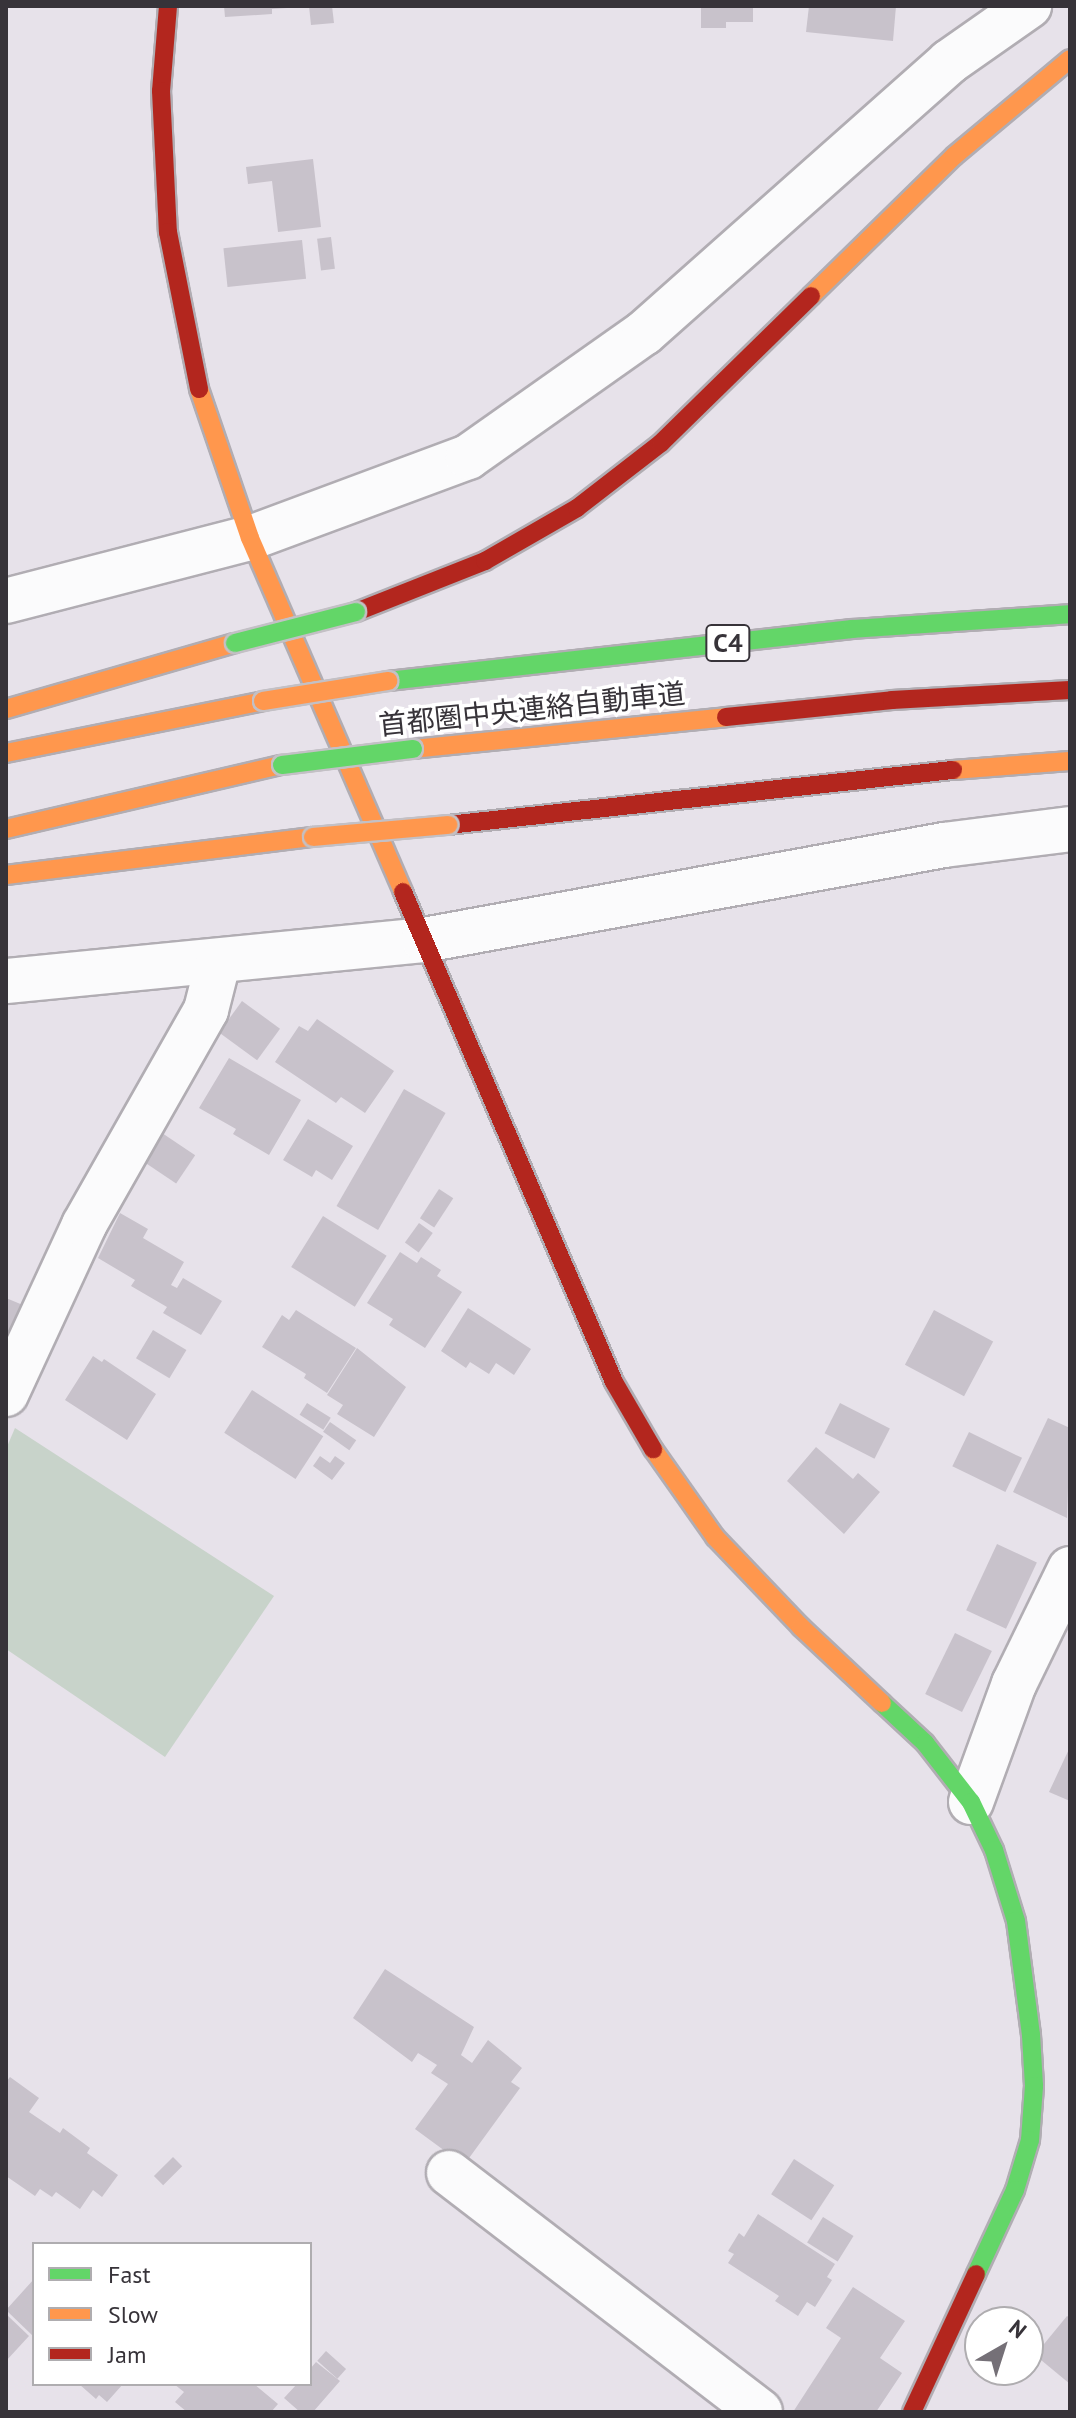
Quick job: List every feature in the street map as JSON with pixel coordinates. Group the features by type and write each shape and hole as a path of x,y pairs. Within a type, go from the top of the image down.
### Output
{"main road":[{"path":"168,6 161,91 168,232 200,396 250,538 614,1382 666,1472 715,1537 801,1627 925,1743 971,1802 994,1850 1016,1921 1032,2047 1034,2086 1030,2140 1015,2190 912,2412"},
{"path":"6,709 235,643 356,612 485,561 577,508 661,443 954,156 1070,59"},
{"name":"首都圏中央連絡自動車道","path":"6,753 263,701 388,681 852,629 1070,614"},
{"name":"首都圏中央連絡自動車道","path":"6,829 282,765 892,700 1070,690"},
{"path":"6,875 313,837 1028,762 1070,761"}],"street":[{"path":"6,601 250,538 468,457 644,333 949,62 1029,6"},
{"path":"6,981 218,963 424,940 944,845 1070,829"},
{"path":"6,1394 84,1225 206,1010 218,963"},
{"path":"971,1802 1014,1684 1070,1569"},
{"path":"449,2173 760,2412"}],"shaded area":[{"path":"15,1428 274,1596 165,1757 6,1649 6,1449"}],"building":[{"path":"224,6 287,8 272,9 272,14 225,17"},
{"path":"309,6 332,6 334,23 311,25"},
{"path":"701,6 753,6 753,22 726,22 726,28 701,28"},
{"path":"809,6 896,6 893,41 806,32"},
{"path":"313,159 321,227 278,232 272,181 248,184 246,167"},
{"path":"331,237 335,269 321,270 317,239"},
{"path":"302,240 306,279 228,287 223,248"},
{"path":"242,1001 280,1029 257,1060 219,1033"},
{"path":"317,1019 394,1071 365,1113 341,1097 336,1103 275,1062 299,1026 308,1031"},
{"path":"229,1058 301,1100 269,1155 233,1134 236,1129 199,1108"},
{"path":"404,1089 446,1113 378,1230 337,1206"},
{"path":"308,1119 353,1146 332,1180 316,1170 312,1177 283,1160"},
{"path":"162,1133 195,1155 176,1184 143,1161"},
{"path":"439,1189 453,1198 434,1228 420,1218"},
{"path":"120,1213 148,1229 143,1238 184,1262 171,1285 177,1288 183,1278 222,1301 201,1335 163,1313 167,1307 131,1286 135,1280 98,1258"},
{"path":"323,1216 387,1256 355,1307 291,1267"},
{"path":"419,1223 433,1233 419,1252 405,1242"},
{"path":"400,1252 417,1263 421,1257 441,1270 437,1276 462,1292 425,1348 389,1325 393,1319 367,1303"},
{"path":"6,1298 30,1308 14,1344 6,1340"},
{"path":"468,1308 531,1349 514,1375 496,1363 489,1374 470,1362 466,1368 441,1351"},
{"path":"296,1310 356,1348 327,1393 304,1378 306,1374 262,1347 282,1315 289,1320"},
{"path":"934,1310 993,1341 964,1396 905,1365"},
{"path":"153,1330 186,1350 169,1378 136,1358"},
{"path":"357,1348 406,1387 374,1437 337,1414 343,1405 327,1395"},
{"path":"93,1356 102,1362 104,1359 156,1394 127,1440 65,1400"},
{"path":"252,1390 323,1436 296,1479 224,1433"},
{"path":"307,1403 331,1418 323,1430 300,1415"},
{"path":"840,1403 890,1428 874,1459 825,1433"},
{"path":"1048,1418 1070,1428 1067,1518 1013,1492"},
{"path":"330,1422 356,1440 349,1450 323,1432"},
{"path":"969,1432 1022,1458 1005,1492 952,1466"},
{"path":"816,1447 853,1479 858,1473 880,1492 844,1534 787,1481"},
{"path":"320,1456 330,1463 335,1456 345,1463 332,1480 313,1466"},
{"path":"997,1544 1037,1563 1006,1629 966,1610"},
{"path":"955,1633 992,1651 962,1712 925,1694"},
{"path":"1070,1747 1070,1801 1049,1792"},
{"path":"385,1969 474,2027 461,2055 472,2063 488,2040 522,2068 511,2082 520,2088 464,2165 415,2129 448,2084 431,2073 437,2065 418,2053 412,2062 353,2018"},
{"path":"10,2077 39,2098 29,2112 60,2133 63,2128 90,2148 87,2153 118,2175 102,2197 93,2190 80,2209 56,2192 52,2197 40,2189 35,2196 6,2176 6,2082"},
{"path":"173,2157 182,2166 163,2185 154,2176"},
{"path":"794,2159 834,2185 811,2220 771,2194"},
{"path":"758,2214 835,2264 827,2277 832,2280 815,2307 807,2302 798,2316 775,2301 779,2296 728,2263 734,2254 728,2251 739,2233 744,2237"},
{"path":"823,2217 854,2236 838,2262 807,2242"},
{"path":"32,2281 32,2335 6,2310"},
{"path":"853,2287 905,2321 880,2358 902,2373 876,2412 793,2412 841,2338 826,2328"},
{"path":"6,2314 29,2336 6,2361"},
{"path":"1067,2316 1070,2318 1070,2384 1044,2362 1044,2344"},
{"path":"326,2351 346,2369 337,2379 317,2361"},
{"path":"316,2362 340,2381 313,2412 300,2412 284,2398 295,2386 312,2386 312,2367"},
{"path":"81,2386 121,2386 107,2402 99,2395 96,2399"},
{"path":"176,2386 256,2386 278,2404 271,2412 187,2412 175,2402 184,2392"}],"traffic: fast":[{"path":"235,643 356,612"},
{"path":"388,681 852,629 1070,614"},
{"path":"282,765 413,749"},
{"path":"882,1703 925,1743 971,1802 994,1850 1016,1921 1031,2035 1034,2086 1030,2140 1015,2190 976,2274"}],"traffic: slow":[{"path":"811,296 954,156 1070,59"},
{"path":"199,389 250,538 403,892"},
{"path":"6,709 235,643"},
{"path":"263,701 388,681"},
{"path":"6,753 263,701"},
{"path":"413,749 726,717"},
{"path":"953,770 1070,761"},
{"path":"6,829 282,765"},
{"path":"313,837 448,825"},
{"path":"6,875 313,837"},
{"path":"653,1449 715,1537 801,1627 882,1703"}],"traffic: jam":[{"path":"168,6 161,91 168,232 199,389"},
{"path":"356,612 485,561 577,508 661,443 811,296"},
{"path":"726,717 892,700 1070,690"},
{"path":"448,825 953,770"},
{"path":"403,892 614,1382 653,1449"},
{"path":"912,2412 976,2274"}]}
